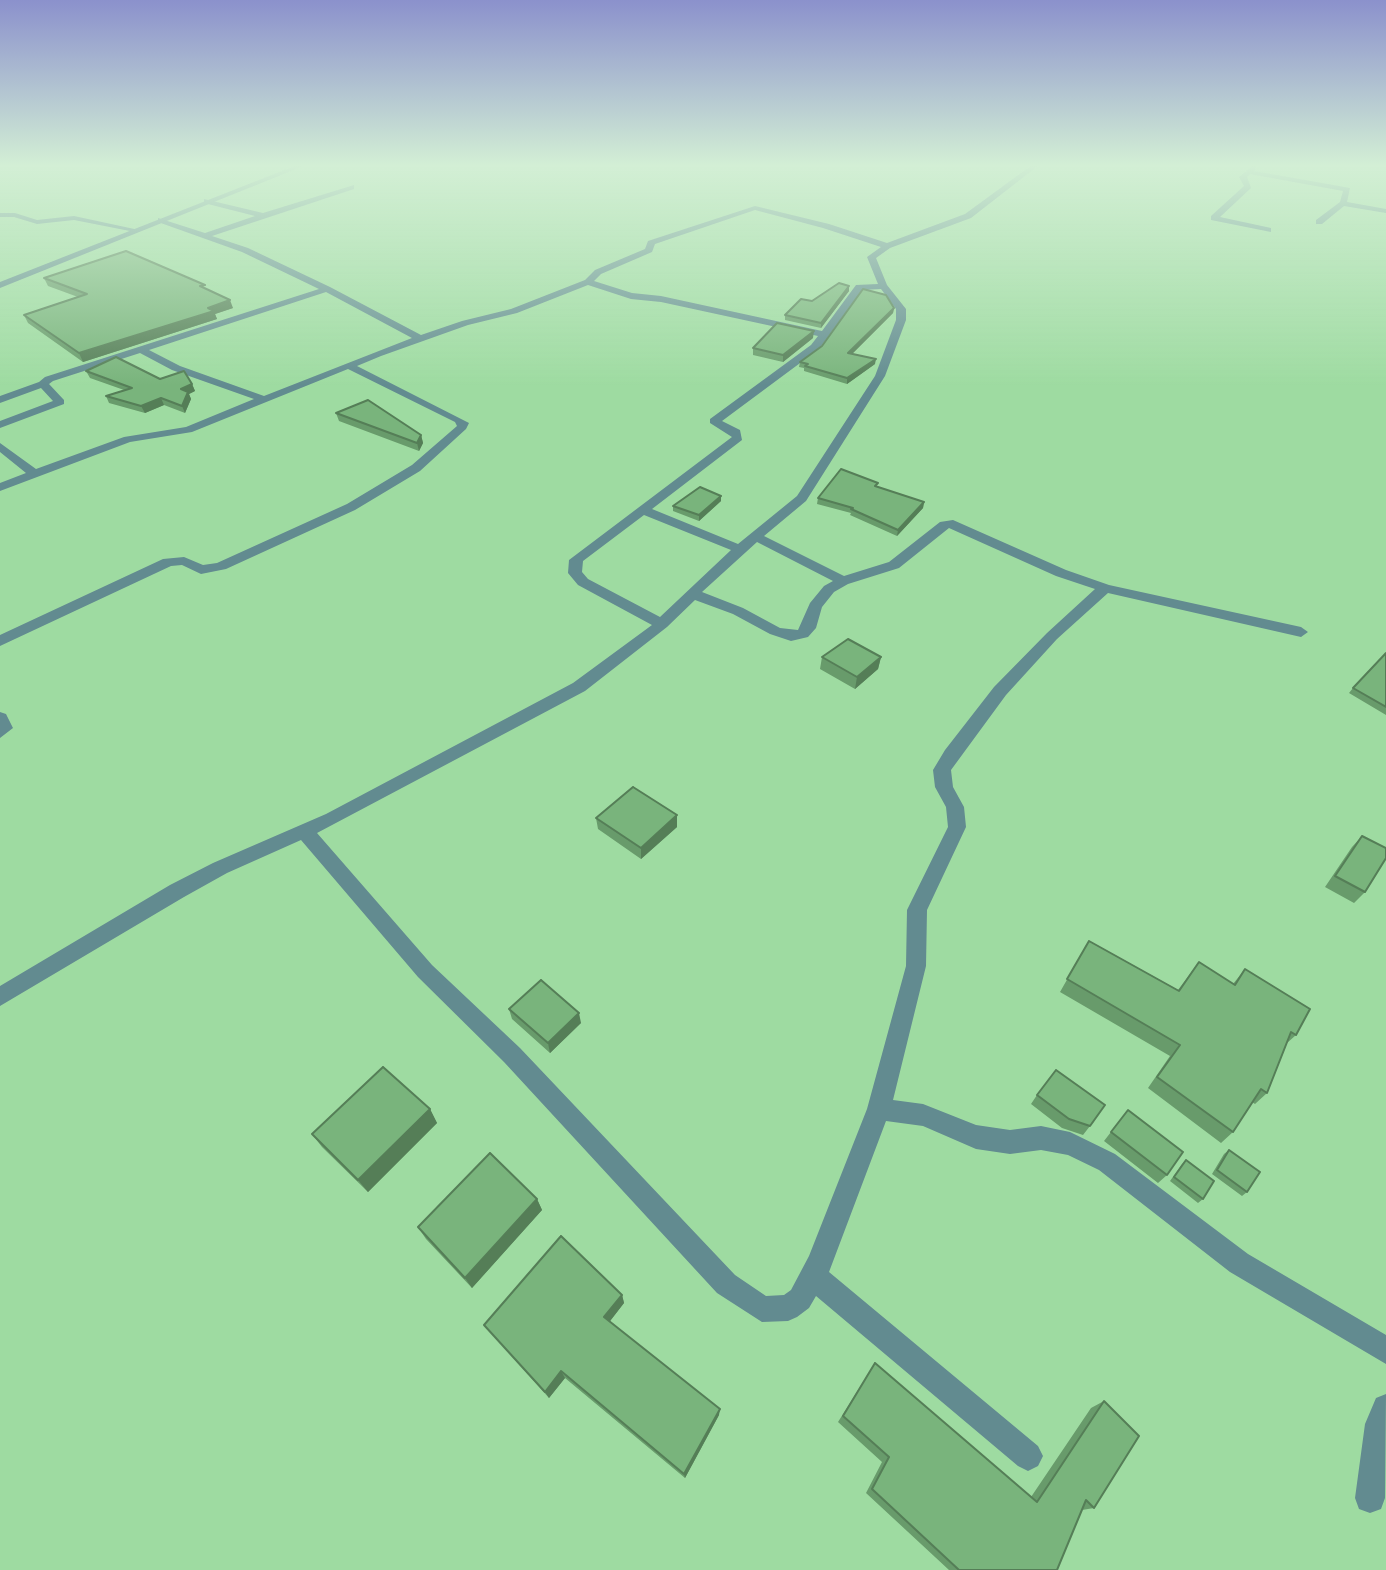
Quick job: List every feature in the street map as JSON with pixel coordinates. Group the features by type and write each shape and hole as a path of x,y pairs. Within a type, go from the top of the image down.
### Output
{"street":[{"path":"0,285 115,238"},
{"path":"213,238 327,289 421,339"},
{"path":"0,487 128,439 188,430 421,339 465,323 503,315 588,282 598,272 649,250 651,243 666,238"},
{"path":"861,238 887,246"},
{"path":"0,997 177,891 220,868 306,833 455,756 579,687 662,624 740,549 802,498 880,376 901,320 901,309 883,286 871,257 887,246 908,238"},
{"path":"588,282 631,296 661,299 826,335"},
{"path":"662,624 583,582 575,573 574,566 581,553 738,438 736,432 714,421 784,372 826,335 859,287 883,286"},
{"path":"0,400 59,375 327,289"},
{"path":"140,349 176,368 266,400"},
{"path":"0,641 156,567 178,560 201,570 221,566 339,512 416,468 462,427 458,420 352,367"},
{"path":"0,425 60,402 43,384"},
{"path":"0,446 34,474"},
{"path":"643,510 740,549"},
{"path":"693,594 792,636 809,628 819,600 843,581 894,565 945,525 953,524 967,528 1061,573 1105,588 1301,632"},
{"path":"755,536 843,581"},
{"path":"306,833 425,971 531,1074 726,1284 762,1309 788,1308 800,1299 813,1276 879,1109 916,966 917,910 957,828 955,807 944,787 943,770 951,754 1000,691 1052,636 1105,588"},
{"path":"0,718 5,728 0,732"},
{"path":"879,1109 923,1115 976,1137 1010,1142 1041,1138 1070,1144 1107,1162 1239,1263 1386,1350"},
{"path":"813,1276 1028,1456"},
{"path":"1370,1498 1379,1423 1386,1408"}],"building":[{"path":"126,251 205,285 200,286 230,300 208,308 214,311 79,353 24,315 87,294 44,278"},
{"path":"839,283 849,286 821,323 785,315 801,299 812,301"},
{"path":"863,289 886,295 894,308 848,353 876,359 847,378 805,366 808,364 800,362 822,346"},
{"path":"777,323 814,331 783,355 753,348"},
{"path":"116,357 160,379 184,371 192,384 181,389 188,392 182,406 161,398 141,406 106,396 132,388 86,371"},
{"path":"368,400 421,435 417,443 336,413"},
{"path":"841,469 878,483 875,486 924,502 898,530 851,509 853,508 818,498"},
{"path":"700,487 721,496 699,515 673,506"},
{"path":"848,639 881,657 857,677 822,657"},
{"path":"1386,653 1386,707 1353,688"},
{"path":"633,787 677,815 641,848 596,818"},
{"path":"1362,836 1386,848 1386,858 1365,892 1335,876"},
{"path":"1089,941 1179,991 1199,962 1235,985 1245,969 1310,1009 1296,1035 1291,1032 1267,1093 1261,1089 1233,1132 1157,1077 1180,1045 1067,979"},
{"path":"541,980 579,1013 548,1043 509,1009"},
{"path":"383,1067 430,1109 358,1180 312,1134"},
{"path":"1056,1070 1105,1105 1090,1126 1069,1119 1037,1095"},
{"path":"1128,1110 1183,1152 1167,1175 1111,1132"},
{"path":"1229,1150 1260,1172 1247,1192 1217,1170"},
{"path":"490,1153 537,1199 465,1278 418,1227"},
{"path":"1186,1160 1214,1181 1203,1199 1174,1177"},
{"path":"561,1236 622,1295 604,1317 720,1409 684,1474 561,1371 545,1392 484,1325"},
{"path":"875,1363 1037,1502 1104,1401 1139,1436 1094,1508 1086,1500 1057,1570 959,1570 872,1489 889,1457 843,1416"}]}
